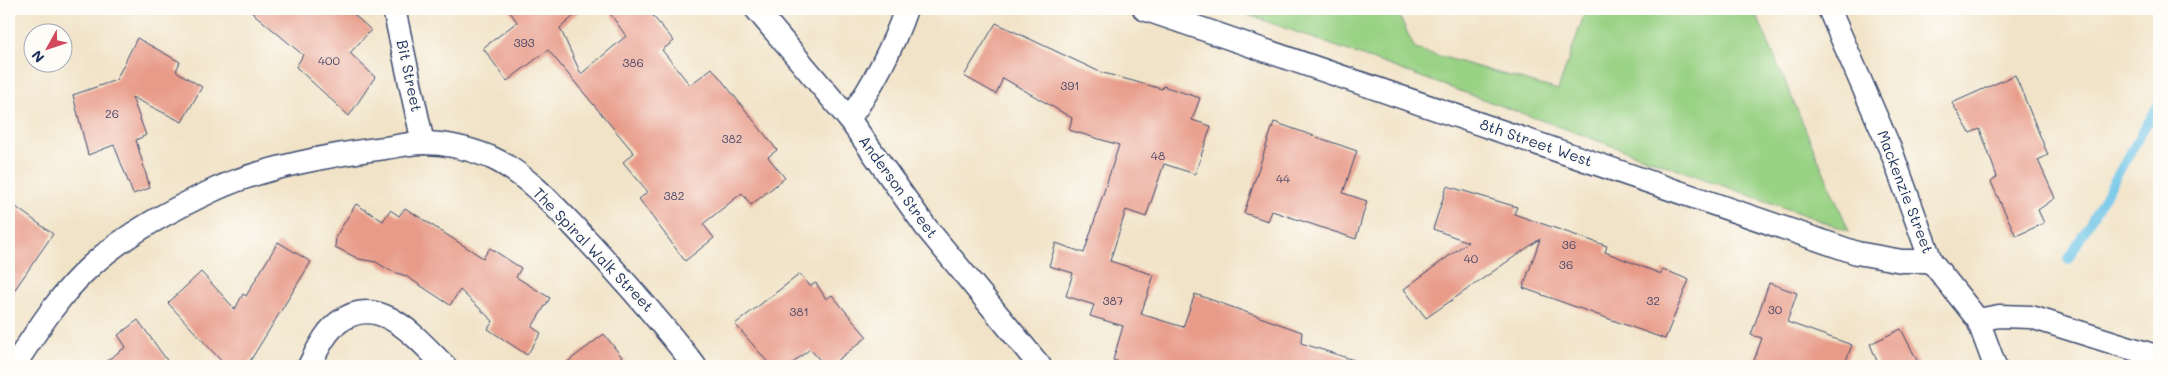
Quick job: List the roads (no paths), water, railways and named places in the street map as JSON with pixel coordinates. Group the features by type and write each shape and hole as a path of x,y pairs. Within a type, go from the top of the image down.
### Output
{"street":[{"name":"Bit Street","path":"394,9 422,143"},
{"name":"Anderson Street","path":"756,9 849,119 925,226 1040,366"},
{"path":"849,119 882,67 906,9"},
{"name":"8th Street West","path":"1144,9 1856,253 1902,261 1931,261"},
{"name":"Mackenzie Street","path":"1829,9 1892,153 1931,261 1978,320 1995,366"},
{"name":"The Spiral Walk Street","path":"14,366 64,296 92,265 138,232 171,212 218,188 261,174 342,153 422,143 457,147 491,158 522,178 563,215 647,305 695,366"},
{"path":"309,366 325,338 339,322 355,313 372,312 390,317 406,328 445,366"},
{"path":"1978,320 1999,316 2031,317 2159,357"}],"waterway":[{"path":"2068,260 2159,103"}]}
